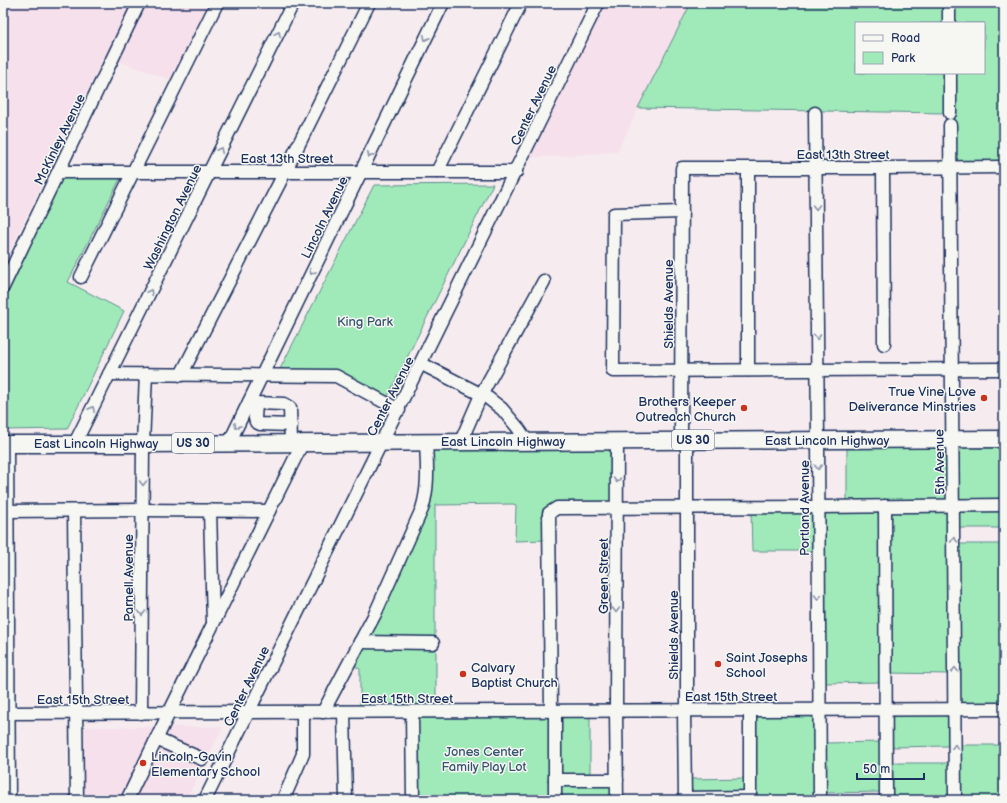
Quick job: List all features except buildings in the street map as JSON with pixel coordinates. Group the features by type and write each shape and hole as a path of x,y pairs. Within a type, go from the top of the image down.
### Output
{"main road":[{"name":"East Lincoln Highway","path":"5,444 1004,439"}],"street":[{"name":"McKinley Avenue","path":"3,287 139,3"},
{"path":"81,277 217,3"},
{"name":"Washington Avenue","path":"75,444 293,3"},
{"path":"181,375 285,172 369,3"},
{"name":"Lincoln Avenue","path":"229,443 252,402 262,375 443,3"},
{"path":"437,172 521,3"},
{"name":"Center Avenue","path":"205,800 422,364 598,3"},
{"path":"949,3 949,22"},
{"name":"5th Avenue","path":"950,74 956,800"},
{"name":"Portland Avenue","path":"815,113 820,800"},
{"name":"East 13th Street","path":"682,168 748,169 1004,167"},
{"name":"Shields Avenue","path":"682,168 681,371 687,508 685,799"},
{"path":"883,168 884,344"},
{"path":"748,169 748,370"},
{"name":"East 13th Street","path":"59,172 516,172"},
{"path":"682,212 614,214 613,371 1004,369"},
{"path":"461,441 481,395 544,281"},
{"path":"422,364 488,398 502,409 527,441"},
{"path":"109,374 336,376 399,410"},
{"name":"Parnell Avenue","path":"141,713 143,444 146,374"},
{"path":"127,800 269,510 297,442 290,425 290,408 284,404 252,402 256,422 260,424 290,425"},
{"name":"Green Street","path":"617,441 617,800"},
{"path":"323,712 375,614 422,509 427,488 426,442"},
{"path":"5,444 6,713 9,800"},
{"path":"556,800 549,513 557,508 1004,505"},
{"path":"885,506 886,800"},
{"path":"210,510 213,625"},
{"path":"5,511 269,510"},
{"path":"74,511 77,800"},
{"path":"360,642 433,643"},
{"name":"East 15th Street","path":"6,713 1004,709"},
{"path":"685,799 750,799 750,710"},
{"path":"283,800 303,754 303,712"},
{"path":"344,712 346,800"},
{"path":"412,712 413,800"},
{"path":"156,739 202,759"},
{"path":"555,780 616,780"}],"shaded area":[{"path":"3,3 209,3 171,80 104,56 3,265"},
{"path":"591,3 691,3 617,152 513,159"},
{"name":"Lincoln-Gavin Elementary School","path":"82,727 223,727 186,800 81,800"}],"green space":[{"path":"691,3 945,3 945,22 855,22 855,74 945,74 945,113 638,108"},
{"path":"954,3 1004,3 1004,162 955,160 954,74 985,74 985,22 954,22"},
{"path":"63,177 121,177 68,282 124,311 67,429 3,430 3,303"},
{"name":"King Park","path":"493,184 387,398 336,370 280,369 374,185"},
{"path":"606,447 610,452 612,505 556,505 546,540 515,541 516,505 513,504 435,505 435,639 367,639 427,504 430,449"},
{"path":"847,447 932,448 944,452 946,454 947,502 847,504"},
{"path":"964,448 1004,448 1004,502 957,501 958,452"},
{"path":"880,508 883,682 824,683 823,510"},
{"path":"1004,508 1004,528 958,528 959,509"},
{"path":"888,509 947,512 949,674 889,673"},
{"path":"751,510 812,512 813,551 752,551"},
{"path":"958,544 1004,544 1004,703 959,702"},
{"path":"362,645 436,646 436,706 360,706 360,669 353,665"},
{"path":"812,715 814,718 814,800 754,800 753,716"},
{"path":"890,715 946,715 948,718 949,746 890,747"},
{"name":"Jones Center Family Play Lot","path":"550,717 551,800 418,800 418,722 420,718"},
{"path":"563,717 590,717 590,778 560,778 560,719"},
{"path":"883,742 883,792 825,793 824,743"},
{"path":"959,745 1004,745 1004,800 959,800"},
{"path":"888,763 949,763 949,800 889,800"},
{"path":"749,778 749,796 692,795 691,779"},
{"path":"610,783 613,800 560,800 560,786 569,784"},
{"path":"677,796 677,800 619,800 619,797"}],"place":[{"name":"True Vine Love Deliverance Minstries","path":"984,398"},
{"name":"Brothers Keeper Outreach Church","path":"744,408"},
{"name":"Saint Josephs School","path":"718,664"},
{"name":"Calvary Baptist Church","path":"463,674"},
{"name":"Lincoln-Gavin Elementary School","path":"143,763"}]}
